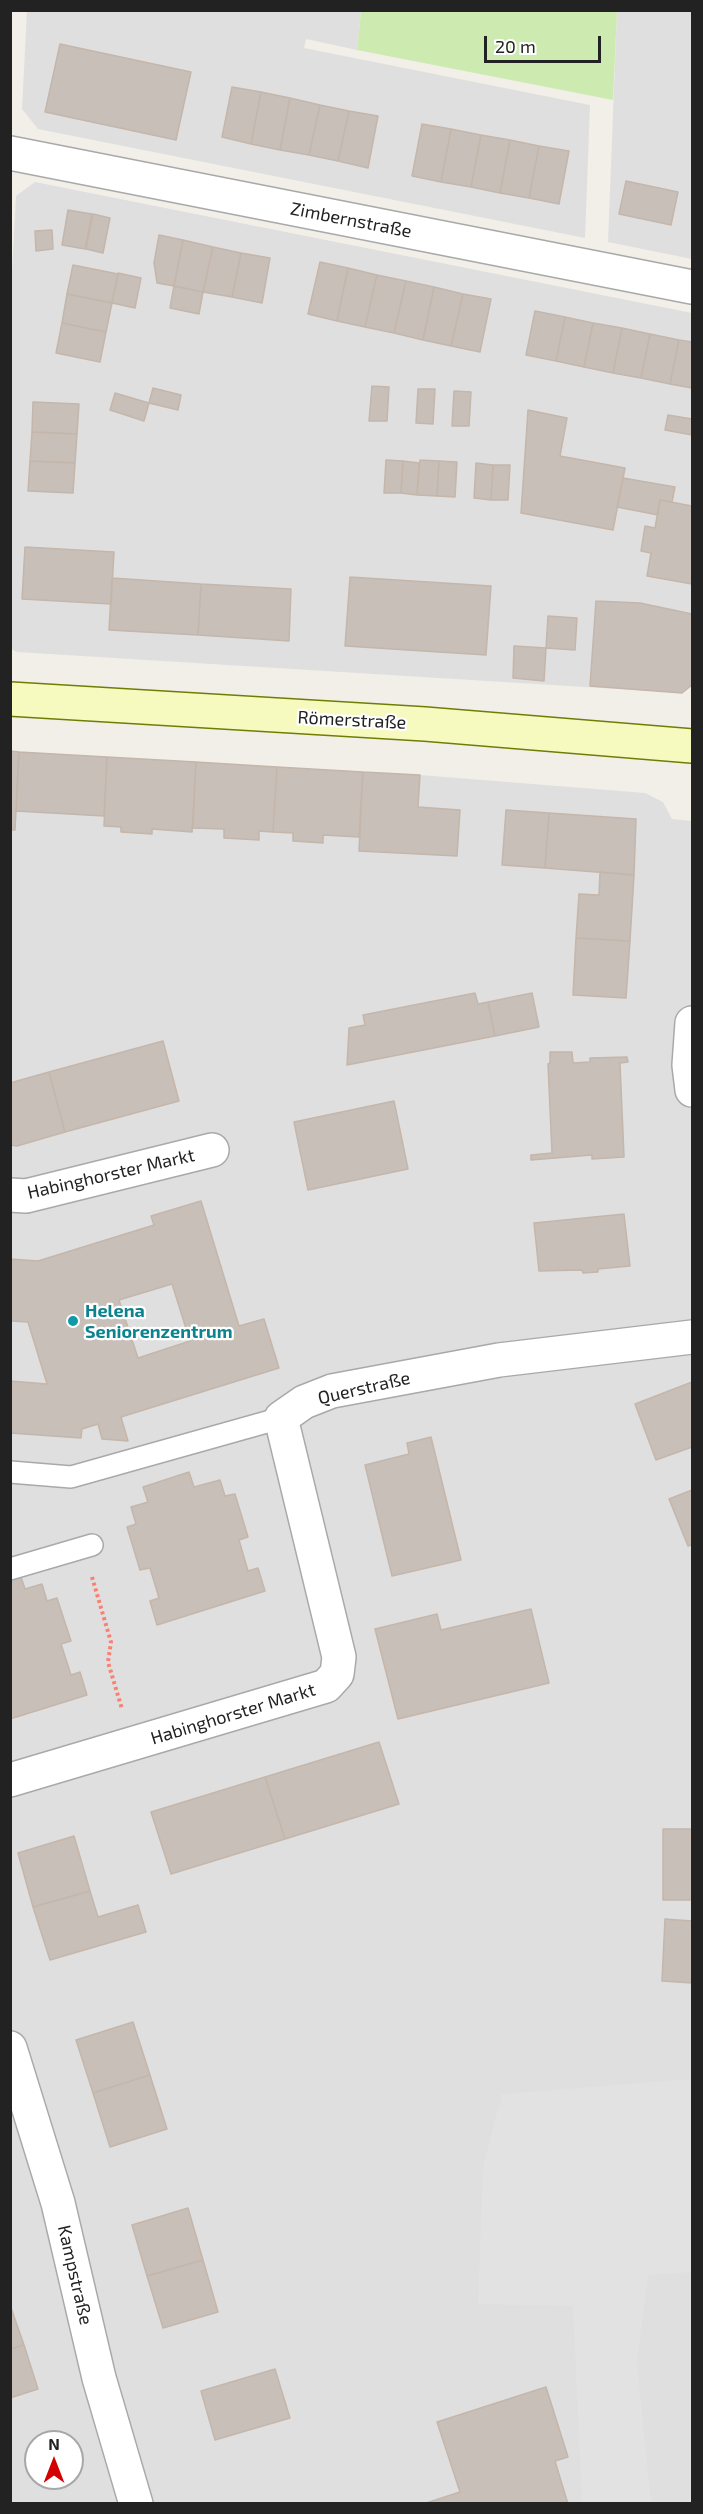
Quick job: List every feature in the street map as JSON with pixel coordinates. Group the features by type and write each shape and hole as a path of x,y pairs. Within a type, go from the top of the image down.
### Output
{"main road":[{"name":"Römerstraße","path":"10,699 425,724 693,746"}],"street":[{"name":"Zimbernstraße","path":"10,153 693,287"},
{"path":"693,1023 689,1065 693,1090"},
{"name":"Habinghorster Markt","path":"10,1195 27,1196 212,1150"},
{"name":"Querstraße","path":"281,1418 304,1402 332,1391 499,1360 693,1337"},
{"name":"Habinghorster Markt","path":"10,1780 326,1686 337,1674 339,1657 281,1418"},
{"name":"Kampstraße","path":"10,2048 58,2203 99,2378 136,2504"}],"lane":[{"name":"Querstraße","path":"10,1472 71,1477 281,1418"},
{"path":"10,1569 87,1546"}],"path":[{"path":"87,1546 111,1642 108,1662 132,1744"}],"shaded area":[{"path":"27,11 361,11 357,50 306,39 304,48 590,105 585,238 38,129 22,109"},
{"path":"617,11 692,11 692,259 608,242"},
{"path":"35,182 692,313 692,685 682,693 17,652 11,649 11,290 16,196"},
{"path":"10,752 420,775 645,793 663,802 672,819 692,821 692,2503 11,2503"},
{"path":"692,2079 692,2272 648,2275 637,2362 651,2503 582,2503 573,2306 478,2304 483,2166 502,2094"}],"green space":[{"path":"361,11 617,11 613,100 357,50"}],"building":[{"path":"60,44 191,72 176,140 45,112"},
{"path":"232,87 261,92 251,144 222,137"},
{"path":"261,92 290,98 280,150 251,144"},
{"path":"290,98 320,105 309,155 280,150"},
{"path":"320,105 349,111 338,161 309,155"},
{"path":"349,111 378,116 368,168 338,161"},
{"path":"422,124 451,129 441,182 412,176"},
{"path":"451,129 481,135 471,187 441,182"},
{"path":"481,135 510,140 500,193 471,187"},
{"path":"510,140 539,146 529,198 500,193"},
{"path":"539,146 569,151 559,204 529,198"},
{"path":"626,181 678,192 671,225 619,214"},
{"path":"68,210 92,214 85,249 62,245"},
{"path":"93,214 110,218 103,253 86,249"},
{"path":"52,230 53,249 36,251 35,231"},
{"path":"159,235 183,240 174,286 157,283 154,263"},
{"path":"183,240 213,247 203,292 174,286"},
{"path":"213,247 241,253 232,297 203,292"},
{"path":"241,253 270,258 262,303 232,297"},
{"path":"320,262 348,268 337,321 308,314"},
{"path":"73,265 118,274 112,303 67,294"},
{"path":"348,268 377,275 365,327 337,321"},
{"path":"118,273 141,278 135,308 112,303"},
{"path":"377,275 406,281 394,333 365,327"},
{"path":"406,281 434,287 423,340 394,333"},
{"path":"174,286 203,292 199,314 170,308"},
{"path":"434,287 463,294 451,346 423,340"},
{"path":"67,294 112,303 106,332 62,323"},
{"path":"463,294 491,299 480,352 451,346"},
{"path":"535,311 565,317 556,361 526,355"},
{"path":"565,317 593,323 584,367 556,361"},
{"path":"62,323 106,332 100,362 56,353"},
{"path":"593,323 622,328 613,373 584,367"},
{"path":"622,328 650,334 641,378 613,373"},
{"path":"650,334 679,340 670,384 641,378"},
{"path":"679,340 692,342 692,388 670,384"},
{"path":"372,386 389,387 387,421 369,421"},
{"path":"153,388 181,395 178,410 149,403"},
{"path":"418,389 435,389 433,424 416,423"},
{"path":"454,391 471,392 469,426 452,426"},
{"path":"115,393 149,403 144,421 110,410"},
{"path":"33,402 79,404 77,434 32,432"},
{"path":"528,410 567,418 560,456 625,468 613,530 521,513"},
{"path":"668,415 692,419 692,435 665,430"},
{"path":"32,432 77,434 75,463 30,461"},
{"path":"386,460 403,461 401,493 384,493"},
{"path":"420,460 439,461 437,496 417,495"},
{"path":"30,461 75,463 73,493 28,491"},
{"path":"403,461 419,463 417,495 401,493"},
{"path":"439,461 457,462 455,497 437,496"},
{"path":"476,463 493,465 491,500 474,498"},
{"path":"493,465 510,465 508,500 491,500"},
{"path":"623,478 675,487 672,502 660,500 658,515 617,507"},
{"path":"660,500 692,506 692,584 647,576 651,553 641,551 645,526 655,528"},
{"path":"25,547 114,552 111,604 22,599"},
{"path":"350,577 491,586 486,655 345,646"},
{"path":"112,578 201,584 198,635 109,630"},
{"path":"201,584 291,589 289,641 198,635"},
{"path":"596,601 640,603 692,614 692,685 682,693 590,686"},
{"path":"548,616 577,618 575,650 546,648"},
{"path":"514,646 546,648 544,681 513,678"},
{"path":"10,751 19,752 15,830 10,830"},
{"path":"19,752 107,757 104,816 16,811"},
{"path":"107,757 196,762 192,832 152,829 152,834 121,832 121,827 104,826"},
{"path":"196,762 277,767 273,832 259,831 259,840 224,838 224,829 193,828"},
{"path":"277,767 363,772 359,837 323,835 323,843 293,841 293,833 273,832"},
{"path":"363,772 420,775 418,807 460,810 457,856 359,851"},
{"path":"506,810 549,813 545,868 502,865"},
{"path":"549,813 636,819 634,875 545,868"},
{"path":"600,872 634,875 630,941 576,938 579,894 599,895"},
{"path":"576,938 630,941 626,998 573,995"},
{"path":"475,993 478,1004 488,1002 495,1036 347,1065 349,1028 365,1025 363,1015"},
{"path":"532,993 539,1027 495,1036 488,1002"},
{"path":"163,1041 179,1101 65,1132 49,1072"},
{"path":"550,1052 572,1052 573,1063 590,1062 590,1058 627,1057 628,1062 620,1063 624,1157 592,1159 592,1155 531,1160 531,1155 552,1153 548,1064 550,1063"},
{"path":"49,1072 65,1132 17,1146 10,1145 10,1083"},
{"path":"394,1101 408,1169 308,1190 294,1122"},
{"name":"Helena Seniorenzentrum","path":"201,1201 239,1326 264,1319 279,1368 121,1417 128,1441 102,1439 98,1424 82,1429 81,1438 10,1433 10,1381 47,1384 28,1322 10,1321 10,1259 38,1261 154,1225 151,1216","holes":["172,1284 190,1341 138,1358 119,1300"]},
{"path":"624,1214 630,1266 583,1273 582,1270 539,1271 534,1223"},
{"path":"692,1382 692,1447 656,1460 635,1404"},
{"path":"431,1437 461,1560 392,1576 365,1465 409,1454 407,1443"},
{"path":"189,1472 194,1487 220,1480 225,1496 235,1494 248,1537 239,1540 248,1571 258,1568 265,1591 157,1625 150,1601 159,1598 150,1568 140,1570 127,1527 136,1524 131,1507 148,1502 143,1487"},
{"path":"692,1490 692,1545 688,1546 669,1499"},
{"path":"20,1574 25,1589 42,1584 47,1601 57,1598 71,1641 61,1644 71,1675 80,1672 87,1695 10,1719 10,1577"},
{"path":"531,1609 549,1683 398,1719 375,1629 437,1614 441,1630"},
{"path":"379,1742 399,1804 285,1839 265,1777"},
{"path":"265,1777 285,1839 171,1874 151,1812"},
{"path":"663,1829 692,1829 692,1900 663,1900"},
{"path":"74,1836 90,1891 33,1907 18,1853"},
{"path":"90,1891 98,1917 138,1905 146,1932 50,1960 33,1907"},
{"path":"665,1919 692,1921 692,1983 662,1981"},
{"path":"133,2022 150,2075 93,2093 76,2040"},
{"path":"150,2075 167,2129 110,2147 93,2093"},
{"path":"188,2208 203,2260 147,2276 132,2225"},
{"path":"203,2260 218,2312 163,2328 147,2276"},
{"path":"10,2305 24,2345 10,2349"},
{"path":"24,2345 38,2389 10,2398 10,2349"},
{"path":"275,2369 290,2418 215,2440 201,2391"},
{"path":"546,2387 568,2457 555,2461 568,2504 423,2504 460,2492 437,2422"}],"place":[{"name":"Helena Seniorenzentrum","path":"73,1321"}]}
